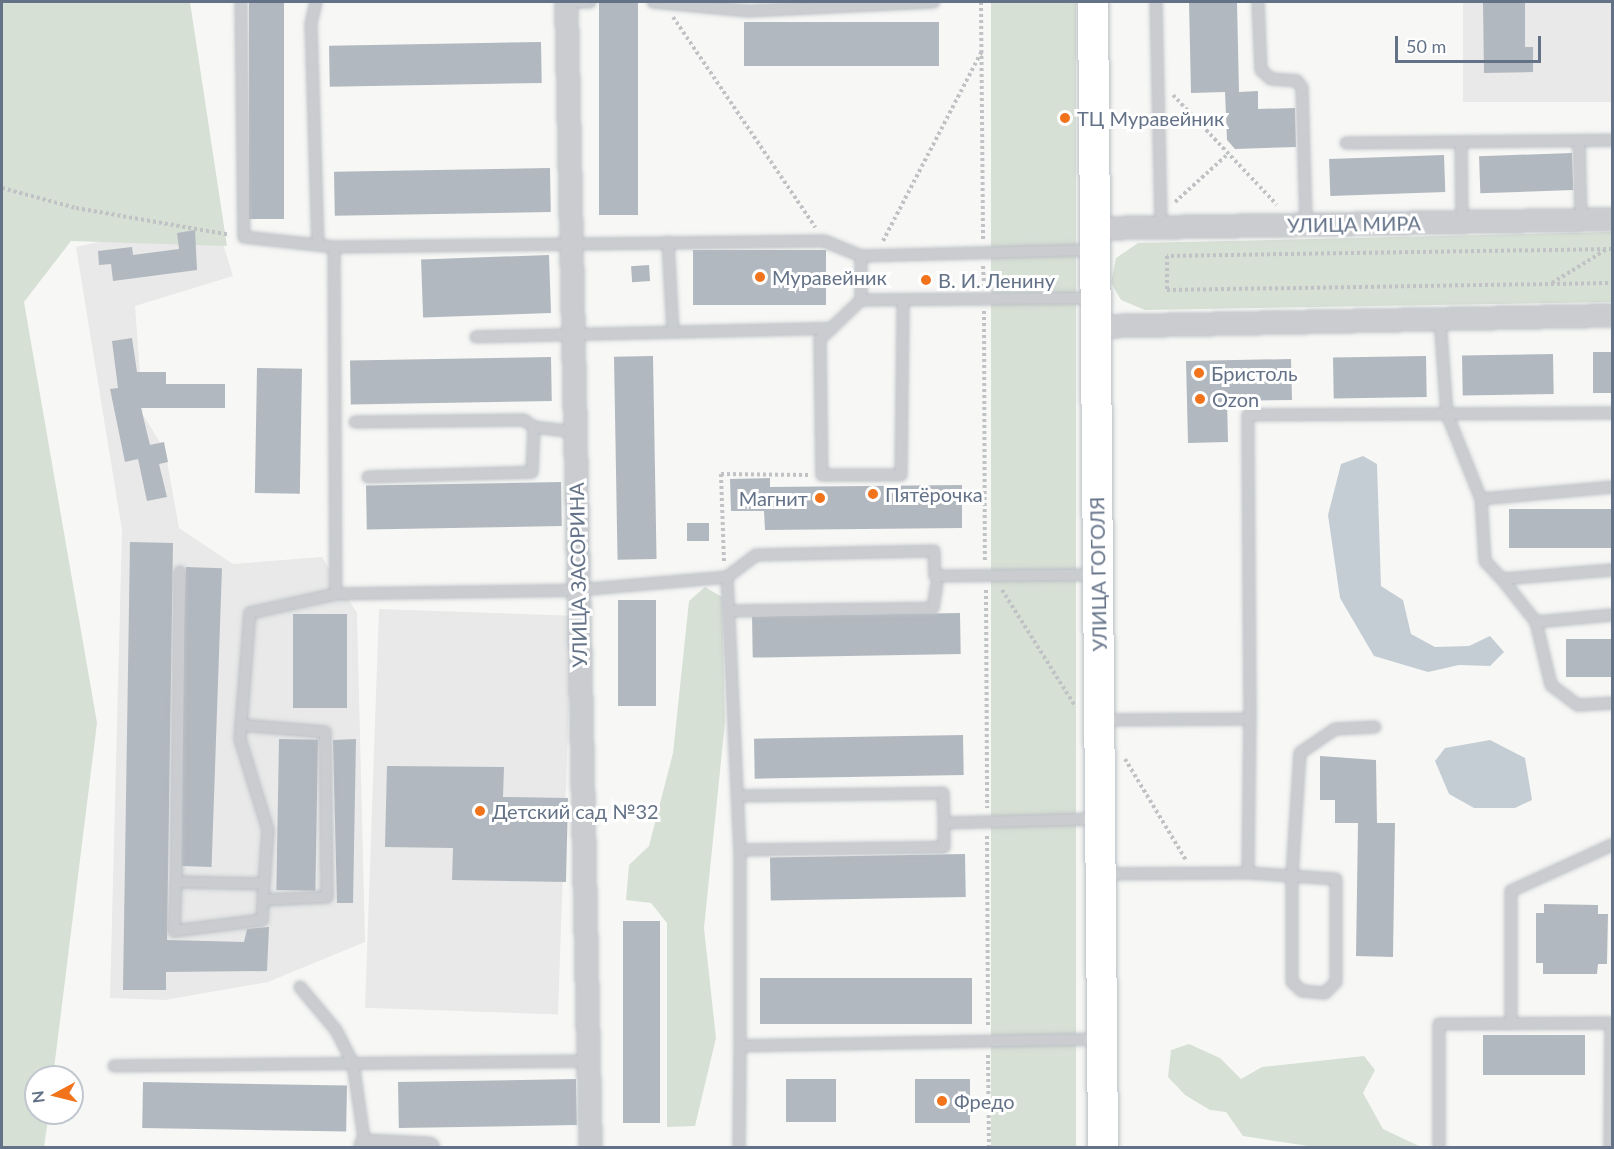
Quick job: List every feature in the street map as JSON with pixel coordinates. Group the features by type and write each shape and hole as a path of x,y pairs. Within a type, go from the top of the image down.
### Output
{"main road":[{"name":"УЛИЦА ГОГОЛЯ","path":"1093,2 1103,1148"}],"street":[{"name":"УЛИЦА ЗАСОРИНА","path":"566,2 590,1148"},
{"name":"УЛИЦА МИРА","path":"1095,239 1161,221 1301,225 1612,219"},
{"path":"1095,312 1440,319 1612,315"},
{"path":"365,1145 428,1148"}],"lane":[{"path":"241,2 244,237 334,247 824,241 861,256 1095,239"},
{"path":"316,2 311,24 318,245"},
{"path":"566,2 590,2"},
{"path":"653,2 666,7 749,11 934,2"},
{"path":"1156,2 1161,221"},
{"path":"1258,2 1261,70 1271,79 1297,81 1302,88 1301,225"},
{"path":"1346,143 1612,140"},
{"path":"1579,141 1581,220"},
{"path":"1461,142 1462,222"},
{"path":"668,243 672,331"},
{"path":"334,247 336,594"},
{"path":"861,256 861,300"},
{"path":"903,300 901,475 822,475 820,339 861,300 903,300 1095,312"},
{"path":"1440,319 1447,414 1481,499 1485,561 1536,622 1551,685 1578,705 1612,703"},
{"path":"476,337 832,328"},
{"path":"1248,873 1250,719 1248,415 1612,413"},
{"path":"355,422 524,420 534,428 575,432"},
{"path":"368,477 532,472 534,428"},
{"path":"1481,499 1612,486"},
{"path":"180,572 174,931 262,920 268,830 240,739 250,613 336,594 578,590 727,577 756,555 934,551 935,576 1098,575"},
{"path":"1502,579 1612,570"},
{"path":"727,577 740,850 739,1148"},
{"path":"729,611 933,608 937,584"},
{"path":"1536,622 1612,615"},
{"path":"1099,720 1250,719"},
{"path":"241,725 325,732 327,897 263,900"},
{"path":"1101,874 1248,873 1292,876 1336,879 1336,982 1325,993 1302,991 1292,982 1292,876 1300,753 1335,729 1375,728"},
{"path":"738,796 943,793 945,823 944,847 740,850"},
{"path":"945,823 1100,819"},
{"path":"1511,1024 1511,891 1612,845"},
{"path":"176,882 264,884"},
{"path":"300,987 336,1030 353,1063 365,1145"},
{"path":"1438,1148 1439,1024 1611,1023 1610,1148"},
{"path":"740,1046 1102,1040"},
{"path":"114,1066 588,1061"}],"path":[{"path":"666,7 824,241"},
{"path":"876,256 982,50"},
{"path":"1158,79 1228,154 1301,225"},
{"path":"1161,221 1228,154"},
{"path":"2,188 76,208 244,237"},
{"path":"1551,284 1610,249"},
{"path":"1610,249 1167,256 1167,290 1612,283"},
{"path":"727,577 721,474 822,475"}],"shaded area":[{"path":"2,2 190,2 227,246 71,241 24,302 97,723 54,1065 24,1065 24,1125 47,1125 44,1147 2,1148"},
{"path":"991,2 1076,2 1076,1147 991,1147"},
{"path":"1463,2 1612,2 1612,102 1463,102"},
{"path":"214,215 233,276 135,306 143,415 165,450 179,528 233,564 322,557 357,613 365,942 268,982 165,1000 110,998 122,530 76,247"},
{"path":"1612,232 1612,302 1145,310 1121,300 1111,283 1116,258 1138,243"},
{"path":"1363,456 1377,464 1381,586 1403,600 1411,634 1435,647 1469,646 1490,636 1504,652 1490,666 1459,665 1428,672 1374,656 1340,598 1328,515 1341,464"},
{"path":"705,587 722,597 725,722 704,928 716,1038 695,1126 667,1127 667,923 651,903 626,900 629,865 649,846 673,753 689,601"},
{"name":"Детский сад №32","path":"379,609 572,616 558,1014 365,1008"},
{"path":"1490,740 1525,758 1532,800 1515,808 1474,808 1449,794 1435,761 1445,748"},
{"path":"1189,1044 1220,1058 1241,1079 1262,1067 1364,1056 1375,1070 1363,1093 1383,1129 1421,1147 1315,1147 1243,1136 1226,1112 1210,1110 1185,1095 1168,1077 1171,1050"}],"building":[{"path":"249,2 284,2 284,219 249,219"},
{"path":"599,2 638,2 638,215 599,215"},
{"path":"1189,2 1237,2 1239,92 1258,91 1258,109 1295,108 1296,147 1235,149 1227,140 1225,92 1191,93"},
{"path":"1483,2 1525,2 1525,47 1533,47 1533,72 1484,73"},
{"path":"744,22 939,22 939,66 744,66"},
{"path":"541,42 542,83 330,87 329,46"},
{"path":"1572,153 1573,190 1480,193 1479,156"},
{"path":"1444,155 1445,192 1330,196 1329,159"},
{"path":"550,168 551,212 335,216 334,172"},
{"path":"195,230 197,270 113,281 111,264 99,265 98,251 132,247 133,255 179,249 177,233"},
{"name":"Муравейник","path":"693,250 826,250 826,305 693,305"},
{"path":"549,255 551,313 423,317 421,259"},
{"path":"649,265 650,281 632,282 631,266"},
{"path":"132,338 137,372 166,372 166,384 225,384 225,408 141,408 150,445 164,442 168,462 159,464 167,497 147,501 138,459 125,462 110,389 118,388 112,341"},
{"path":"1593,352 1612,352 1612,393 1593,393"},
{"path":"1553,354 1554,394 1463,396 1462,356"},
{"path":"653,356 657,559 618,560 614,357"},
{"path":"1426,356 1427,397 1334,399 1333,358"},
{"path":"551,357 552,401 351,405 350,361"},
{"path":"1291,359 1292,400 1227,401 1228,442 1188,443 1186,361"},
{"path":"257,368 302,369 300,494 255,493"},
{"path":"770,478 770,487 962,485 962,528 765,530 764,511 731,511 730,479"},
{"path":"561,482 562,526 367,529 366,485"},
{"path":"1509,509 1612,509 1612,548 1509,548"},
{"path":"687,523 709,523 709,541 687,541"},
{"path":"130,542 173,543 167,940 244,942 247,929 269,927 267,971 166,972 166,990 123,990"},
{"path":"186,567 222,568 212,867 176,866"},
{"path":"618,600 656,600 656,706 618,706"},
{"path":"960,613 961,654 753,658 752,617"},
{"path":"293,614 347,614 347,708 293,708"},
{"path":"1566,639 1612,639 1612,677 1566,677"},
{"path":"963,735 964,775 755,779 754,739"},
{"path":"279,739 318,740 315,891 276,890"},
{"path":"356,739 353,903 337,903 333,740"},
{"path":"1320,756 1376,760 1377,823 1395,823 1393,957 1356,956 1358,823 1335,823 1335,800 1320,800"},
{"path":"387,766 504,767 503,797 568,798 566,882 452,880 453,848 385,847"},
{"path":"965,854 966,897 771,900 770,857"},
{"path":"1544,904 1598,905 1598,914 1608,914 1607,964 1598,964 1597,974 1543,974 1543,963 1536,963 1536,913 1544,913"},
{"path":"623,921 660,921 660,1123 623,1123"},
{"path":"760,978 972,978 972,1024 760,1024"},
{"path":"1483,1035 1585,1035 1585,1075 1483,1075"},
{"path":"576,1079 577,1125 399,1128 398,1082"},
{"path":"786,1079 836,1079 836,1122 786,1122"},
{"name":"Фредо","path":"915,1079 970,1079 970,1123 915,1123"},
{"path":"143,1082 347,1086 346,1132 142,1128"}],"place":[{"name":"ТЦ Муравейник","path":"1065,118"},
{"name":"Муравейник","path":"760,277"},
{"name":"В. И. Ленину","path":"926,280"},
{"name":"Бристоль","path":"1199,373"},
{"name":"Ozon","path":"1200,399"},
{"name":"Пятёрочка","path":"873,494"},
{"name":"Магнит","path":"820,498"},
{"name":"Детский сад №32","path":"480,811"},
{"name":"Фредо","path":"942,1101"}]}
